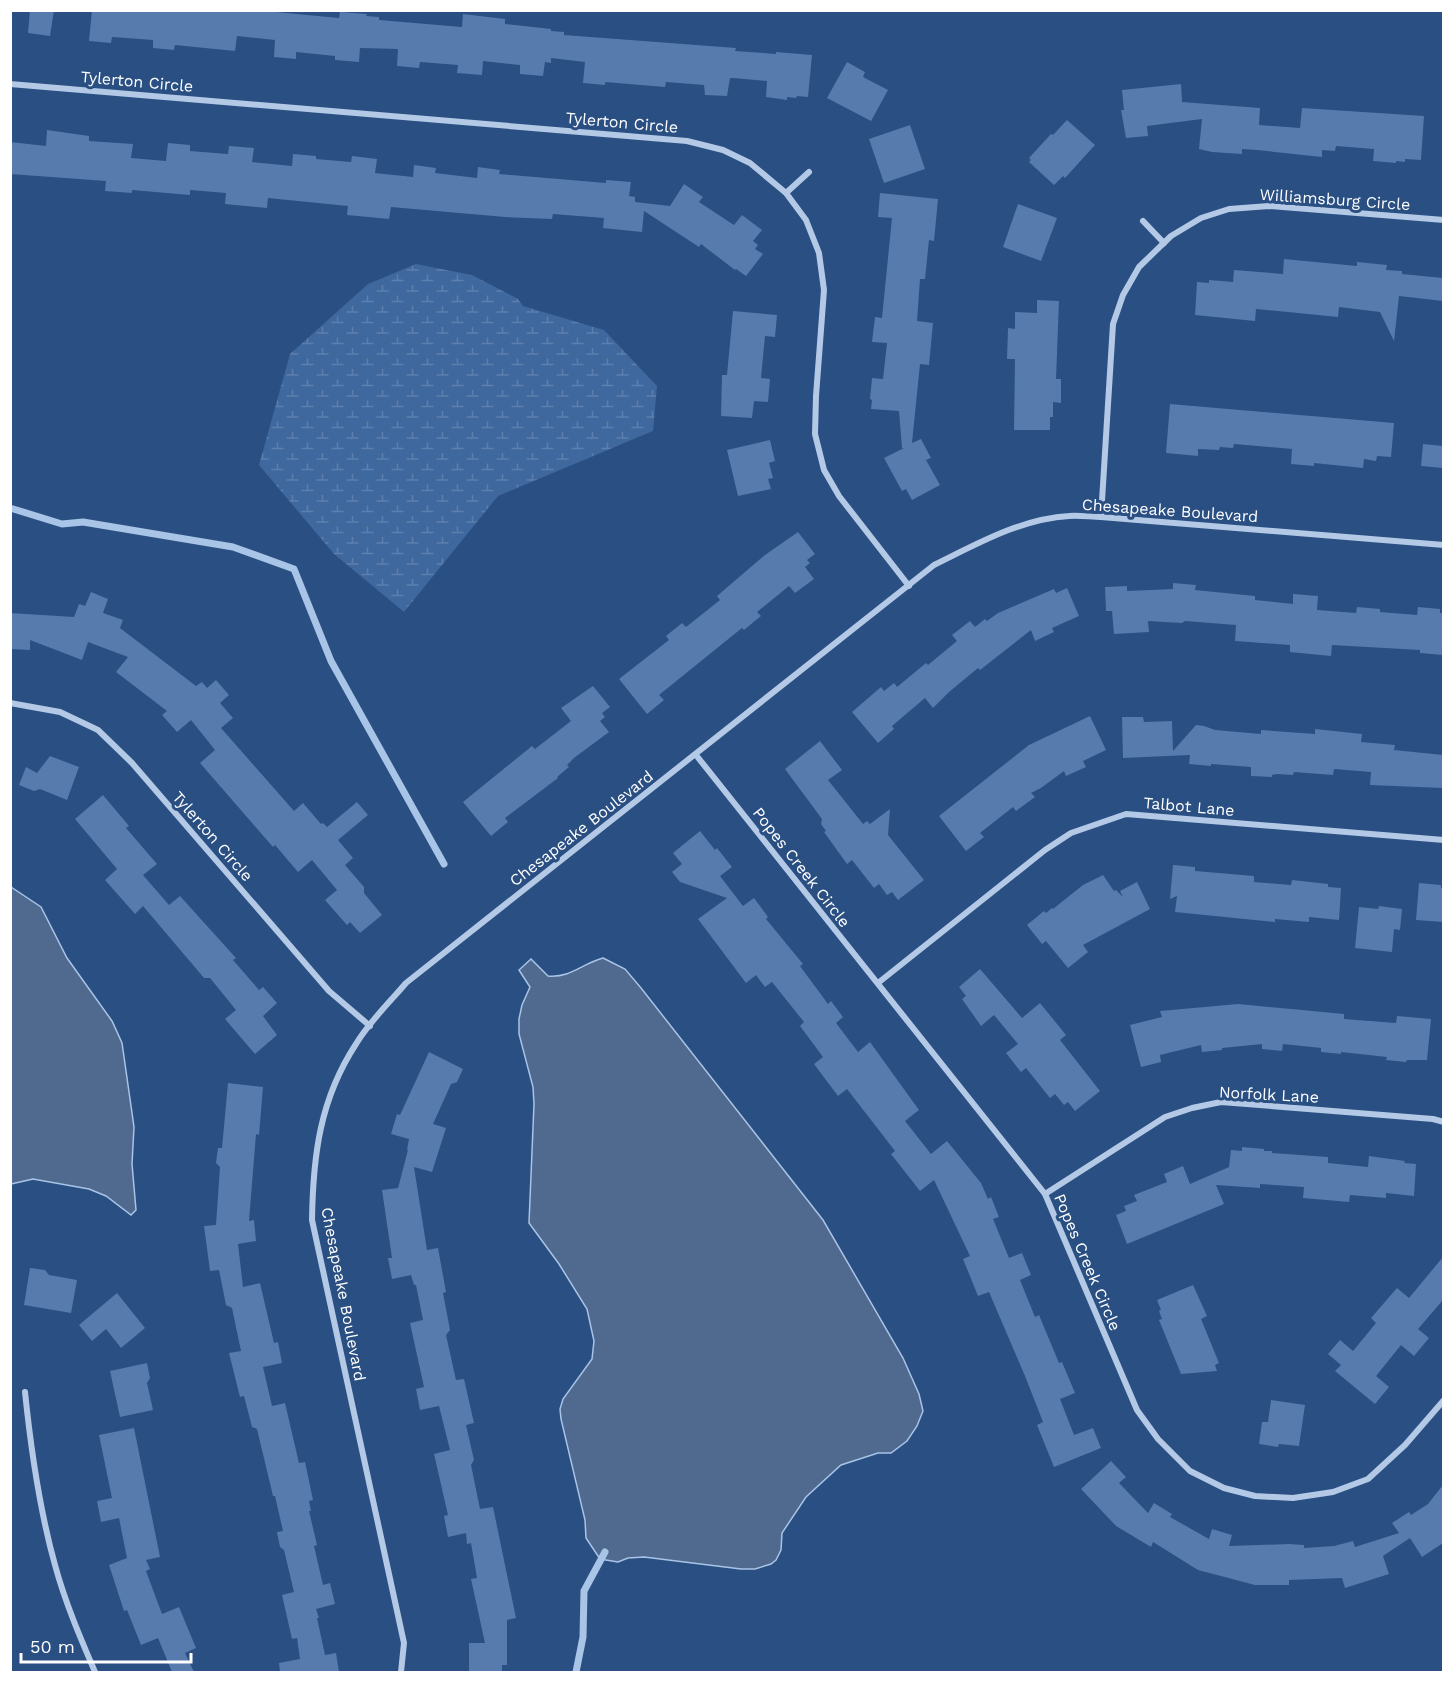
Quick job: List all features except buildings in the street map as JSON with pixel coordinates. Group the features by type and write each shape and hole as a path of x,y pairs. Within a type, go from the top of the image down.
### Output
{"street":[{"name":"Tylerton Circle","path":"10,84 687,141 723,150 750,162 786,193 806,220 819,253 824,290 815,434 824,470 839,496 909,585"},
{"path":"786,193 809,172"},
{"name":"Williamsburg Circle","path":"1101,517 1113,324 1123,295 1139,267 1164,243 1201,218 1229,209 1269,206 1443,220"},
{"path":"1143,221 1164,243"},
{"name":"Chesapeake Boulevard","path":"401,1672 404,1643 312,1220 313,1177 320,1129 333,1085 356,1042 406,983 934,565 999,533 1033,522 1069,516 1443,545"},
{"name":"Tylerton Circle","path":"10,703 60,712 98,730 132,763 328,991 370,1026"},
{"name":"Popes Creek Circle","path":"696,754 1045,1194 1137,1410 1158,1439 1190,1471 1224,1488 1255,1496 1293,1498 1334,1492 1368,1479 1405,1445 1443,1400"},
{"name":"Talbot Lane","path":"878,983 1046,850 1071,833 1126,814 1443,840"},
{"name":"Norfolk Lane","path":"1045,1194 1165,1117 1221,1102 1434,1119 1443,1122"},
{"path":"25,1392 32,1461 54,1564 73,1620 95,1672"}],"green space":[{"path":"416,264 472,275 518,299 523,306 604,330 657,386 653,431 498,496 404,612 334,554 259,465 290,354 368,284"}],"shaded area":[{"path":"11,887 41,907 67,958 112,1021 122,1043 134,1127 132,1164 136,1210 131,1215 106,1196 89,1189 33,1179 11,1184"},
{"path":"603,958 625,969 641,988 823,1220 903,1358 919,1394 923,1411 907,1441 891,1453 878,1453 841,1465 806,1497 782,1533 781,1550 776,1560 755,1569 644,1557 628,1558 618,1562 600,1559 586,1538 585,1520 560,1409 563,1399 592,1359 594,1341 587,1309 559,1264 529,1223 534,1104 533,1087 519,1034 519,1019 530,987 519,970 531,959 548,976 563,975"}],"waterway":[{"path":"10,508 62,524 83,522 233,547 294,569 331,661 444,864"},
{"path":"576,1672 583,1637 584,1591 605,1552"}]}
